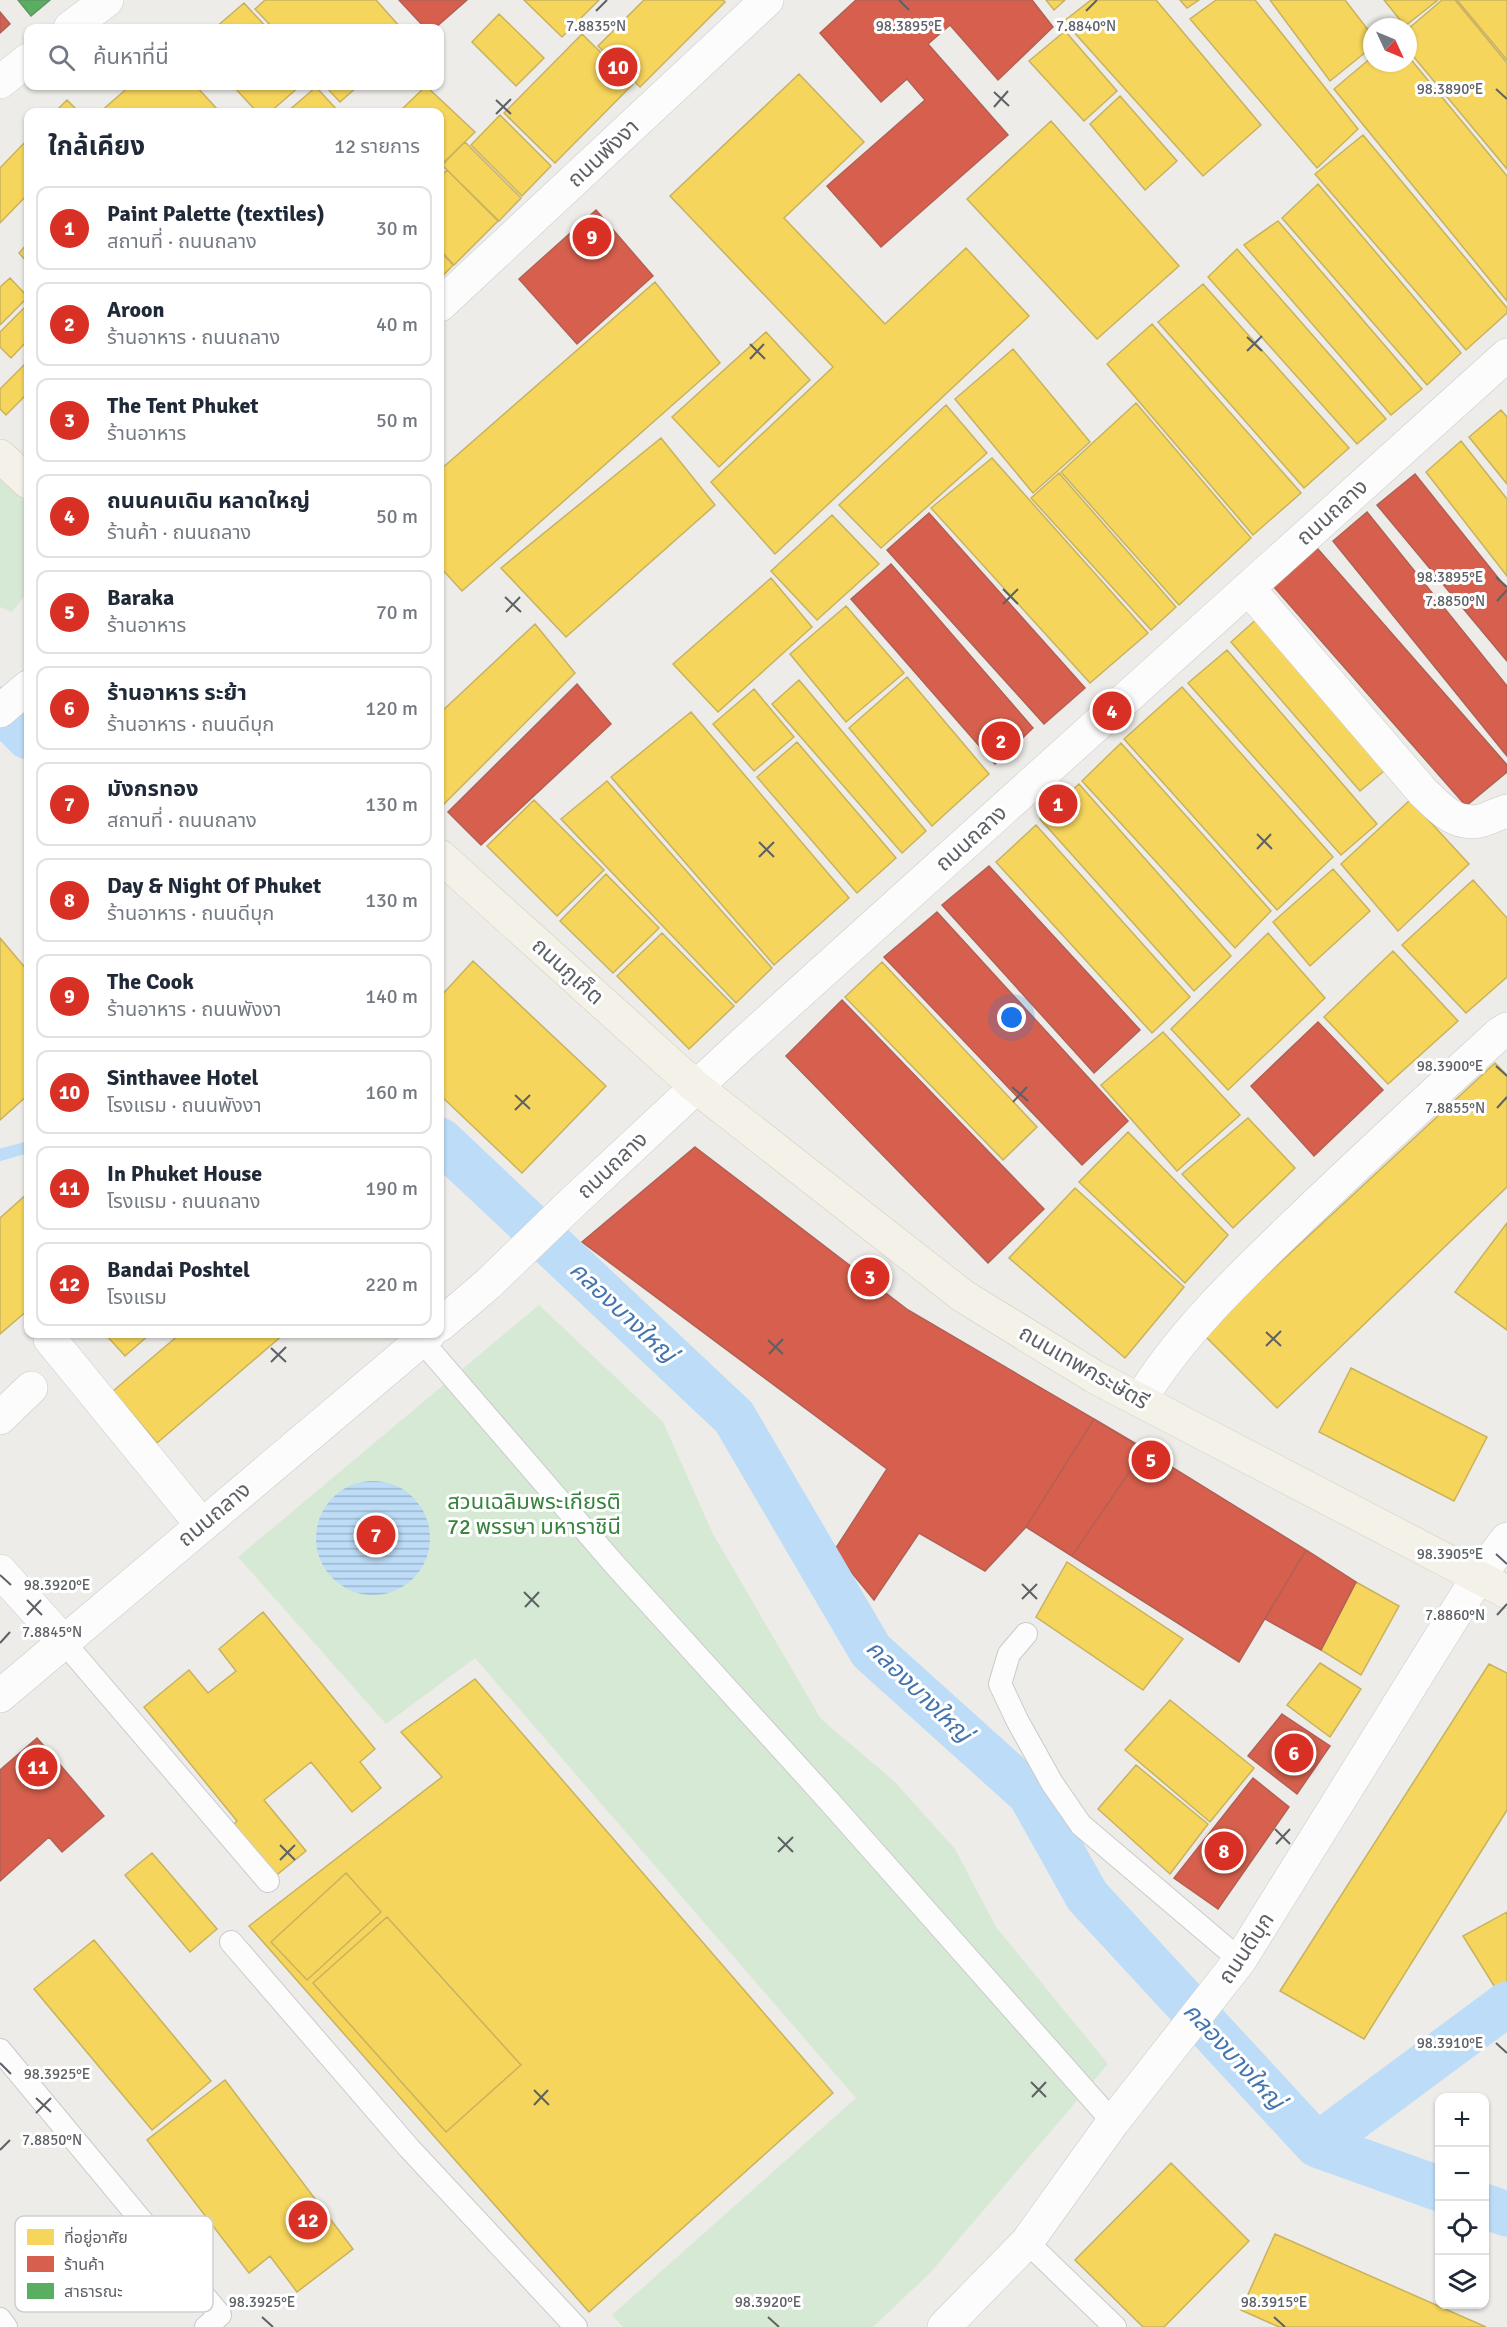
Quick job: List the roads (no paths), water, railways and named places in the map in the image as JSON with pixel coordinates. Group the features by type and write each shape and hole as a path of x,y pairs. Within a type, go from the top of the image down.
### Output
{"main road":[{"path":"0,456 24,478"},
{"name":"ถนนภูเก็ต","path":"444,860 696,1087"},
{"name":"ถนนเทพกระษัตรี","path":"696,1087 963,1296 1095,1377 1507,1592"}],"street":[{"path":"75,24 107,0"},
{"name":"ถนนพังงา","path":"444,301 767,0"},
{"path":"0,82 24,63"},
{"name":"ถนนถลาง","path":"444,1321 489,1284 696,1087 1507,355"},
{"path":"1248,588 1423,792 1451,818 1462,822 1480,820 1507,811"},
{"path":"0,711 24,690"},
{"path":"1140,1400 1176,1346 1234,1283 1351,1170 1507,1029"},
{"name":"ถนนถลาง","path":"0,1696 424,1338"},
{"path":"50,1339 201,1524"},
{"path":"0,1418 31,1388"},
{"name":"ถนนดีบุก","path":"944,2327 1027,2242 1113,2122 1230,1972 1478,1576 1507,1539"},
{"path":"0,1570 63,1641"}],"lane":[{"path":"434,1338 615,1566 829,1801 1113,2122"},
{"path":"1026,1634 1009,1654 1000,1684 1052,1784 1081,1825 1230,1972"},
{"path":"63,1641 268,1881"},
{"path":"231,1942 409,2148 576,2327"},
{"path":"0,2050 138,2216"},
{"path":"1027,2242 1114,2327"},
{"path":"206,2327 220,2315 213,2307"},
{"path":"0,2319 6,2327"}],"water":[{"path":"373,1481 395,1485 413,1498 426,1516 430,1538 426,1560 413,1578 395,1591 373,1595 351,1591 333,1578 320,1560 316,1538 320,1516 333,1498 351,1485"}],"waterway":[{"name":"คลองบางใหญ่","path":"0,709 24,733"},
{"name":"คลองบางใหญ่","path":"444,1144 734,1417 871,1651 1030,1794 1087,1896 1317,2145 1435,2187"},
{"path":"0,1155 24,1148"},
{"path":"1317,2145 1507,2004"},
{"name":"คลองบางใหญ่","path":"1489,2208 1507,2214"}],"place":[{"name":"Sinthavee Hotel","path":"618,67"},
{"name":"The Cook","path":"592,237"},
{"name":"ถนนคนเดิน หลาดใหญ่","path":"1112,711"},
{"name":"Aroon","path":"1001,741"},
{"name":"Paint Palette (textiles)","path":"1058,804"},
{"name":"The Tent Phuket","path":"870,1277"},
{"name":"Baraka","path":"1151,1460"},
{"name":"มังกรทอง","path":"376,1535"},
{"name":"ร้านอาหาร ระย้า","path":"1294,1753"},
{"name":"In Phuket House","path":"38,1767"},
{"name":"Day & Night Of Phuket","path":"1224,1851"},
{"name":"Bandai Poshtel","path":"308,2220"}],"park label":[{"name":"สวนเฉลิมพระเกียรติ 72 พรรษา มหาราชินี","path":"534,1514"}]}
